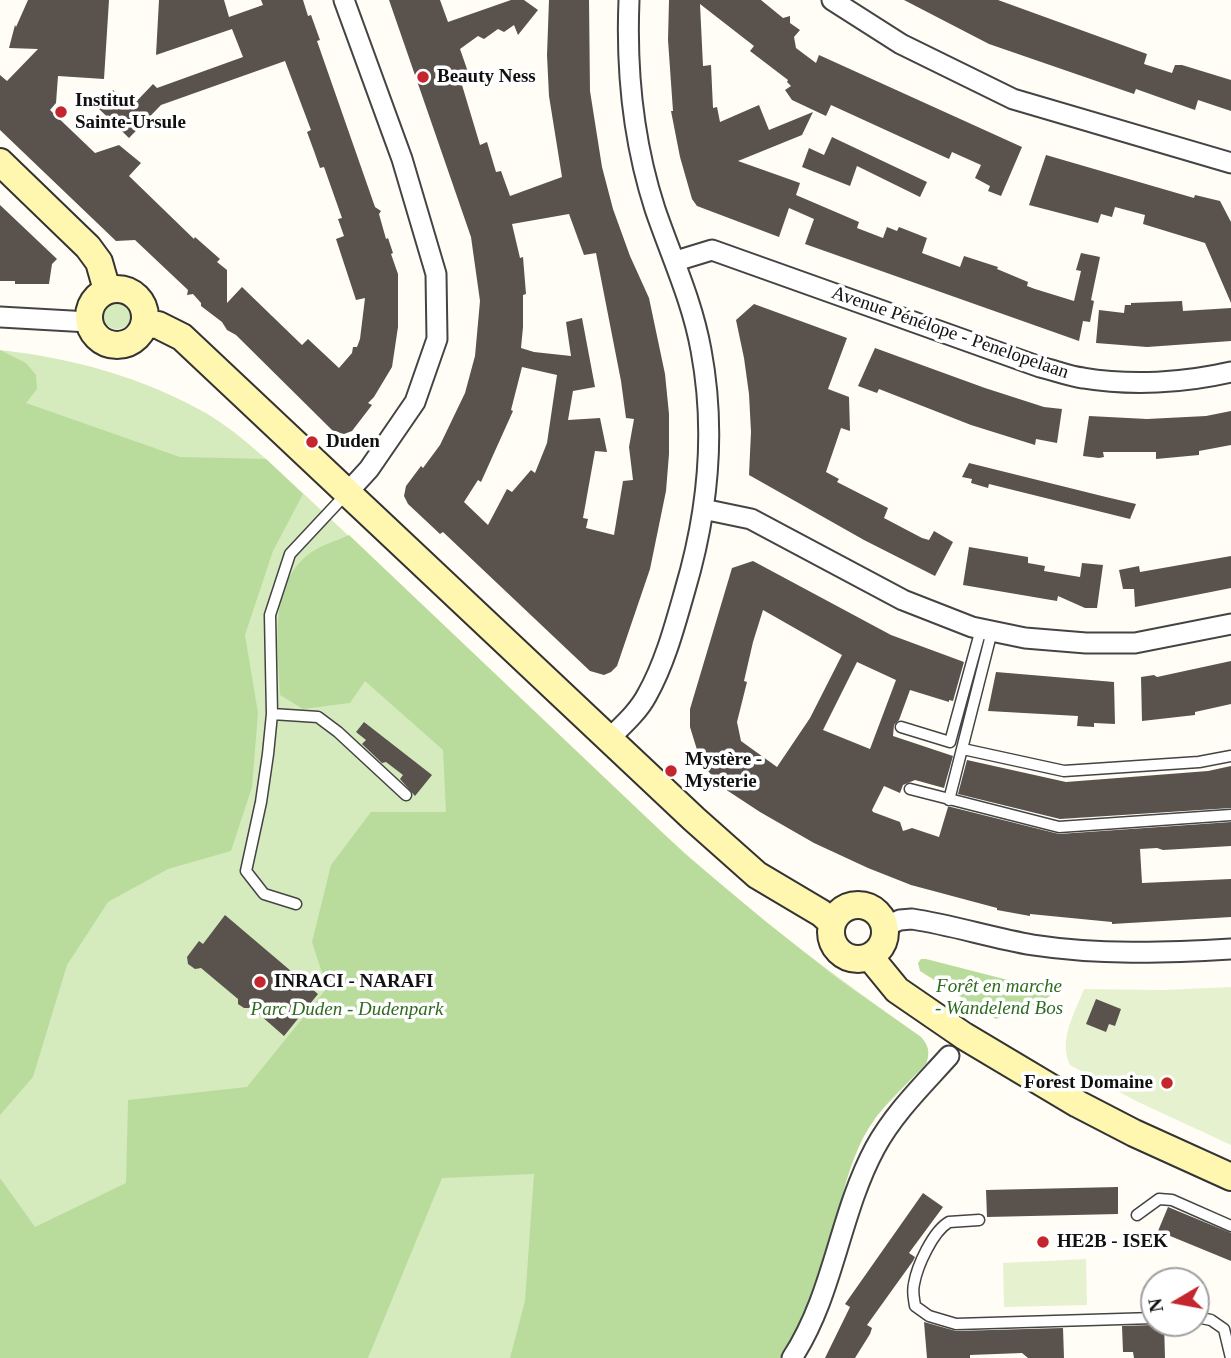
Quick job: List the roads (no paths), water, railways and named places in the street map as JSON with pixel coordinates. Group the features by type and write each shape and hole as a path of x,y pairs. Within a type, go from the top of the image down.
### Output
{"street":[{"path":"344,0 402,159 436,274 438,339 415,402 369,470 347,493"},
{"path":"610,739 642,703 660,664 689,577 703,509 709,456 708,401 697,330 676,261 656,210 635,126 629,78 629,0"},
{"path":"832,0 901,44 1013,99 1231,163"},
{"path":"0,162 88,247 99,262 107,290"},
{"name":"Avenue Pénélope - Penelopelaan","path":"676,261 712,250 1040,367 1083,378 1143,383 1200,380 1231,372"},
{"path":"107,290 125,290 139,299 143,307 144,324 139,335 128,342 116,345 104,342 94,333 89,322 91,306 100,294 107,290"},
{"path":"0,317 89,322"},
{"path":"144,324 158,325 182,337 694,819 757,875 821,913 832,923"},
{"path":"703,509 751,519 903,600 987,630 1025,639 1135,643 1231,624"},
{"path":"856,905 871,908 882,918 885,926 881,948 870,957 859,960 840,953 831,934 832,923 841,911 856,905"},
{"path":"885,926 912,919 1033,945 1093,951 1161,953 1231,949"},
{"path":"870,957 897,990 964,1036 1078,1104 1133,1133 1231,1177"},
{"path":"792,1358 813,1320 874,1149 896,1115 949,1056"}],"lane":[{"path":"296,904 264,894 246,871 261,802 272,714 270,615 290,554 347,493"},
{"path":"901,727 950,743 987,630"},
{"path":"949,800 963,749 987,630"},
{"path":"272,714 318,717 338,732 406,796"},
{"path":"963,749 1064,771 1199,762 1231,756"},
{"path":"910,789 1059,827 1231,815"},
{"path":"1137,1215 1160,1199 1172,1200 1231,1227"},
{"path":"979,1220 948,1222 933,1237 914,1281 913,1294 915,1306 929,1317 956,1324 1140,1318"},
{"path":"1210,1320 1224,1329 1231,1358"}],"place":[{"name":"Beauty Ness","path":"423,77"},
{"name":"Institut Sainte-Ursule","path":"61,112"},
{"name":"Duden","path":"312,442"},
{"name":"Mystère - Mysterie","path":"671,771"},
{"name":"INRACI - NARAFI","path":"260,982"},
{"name":"Forest Domaine","path":"1167,1083"},
{"name":"HE2B - ISEK","path":"1043,1242"}],"park label":[{"name":"Forêt en marche - Wandelend Bos","path":"999,998"},
{"name":"Parc Duden - Dudenpark","path":"347,1010"}]}
